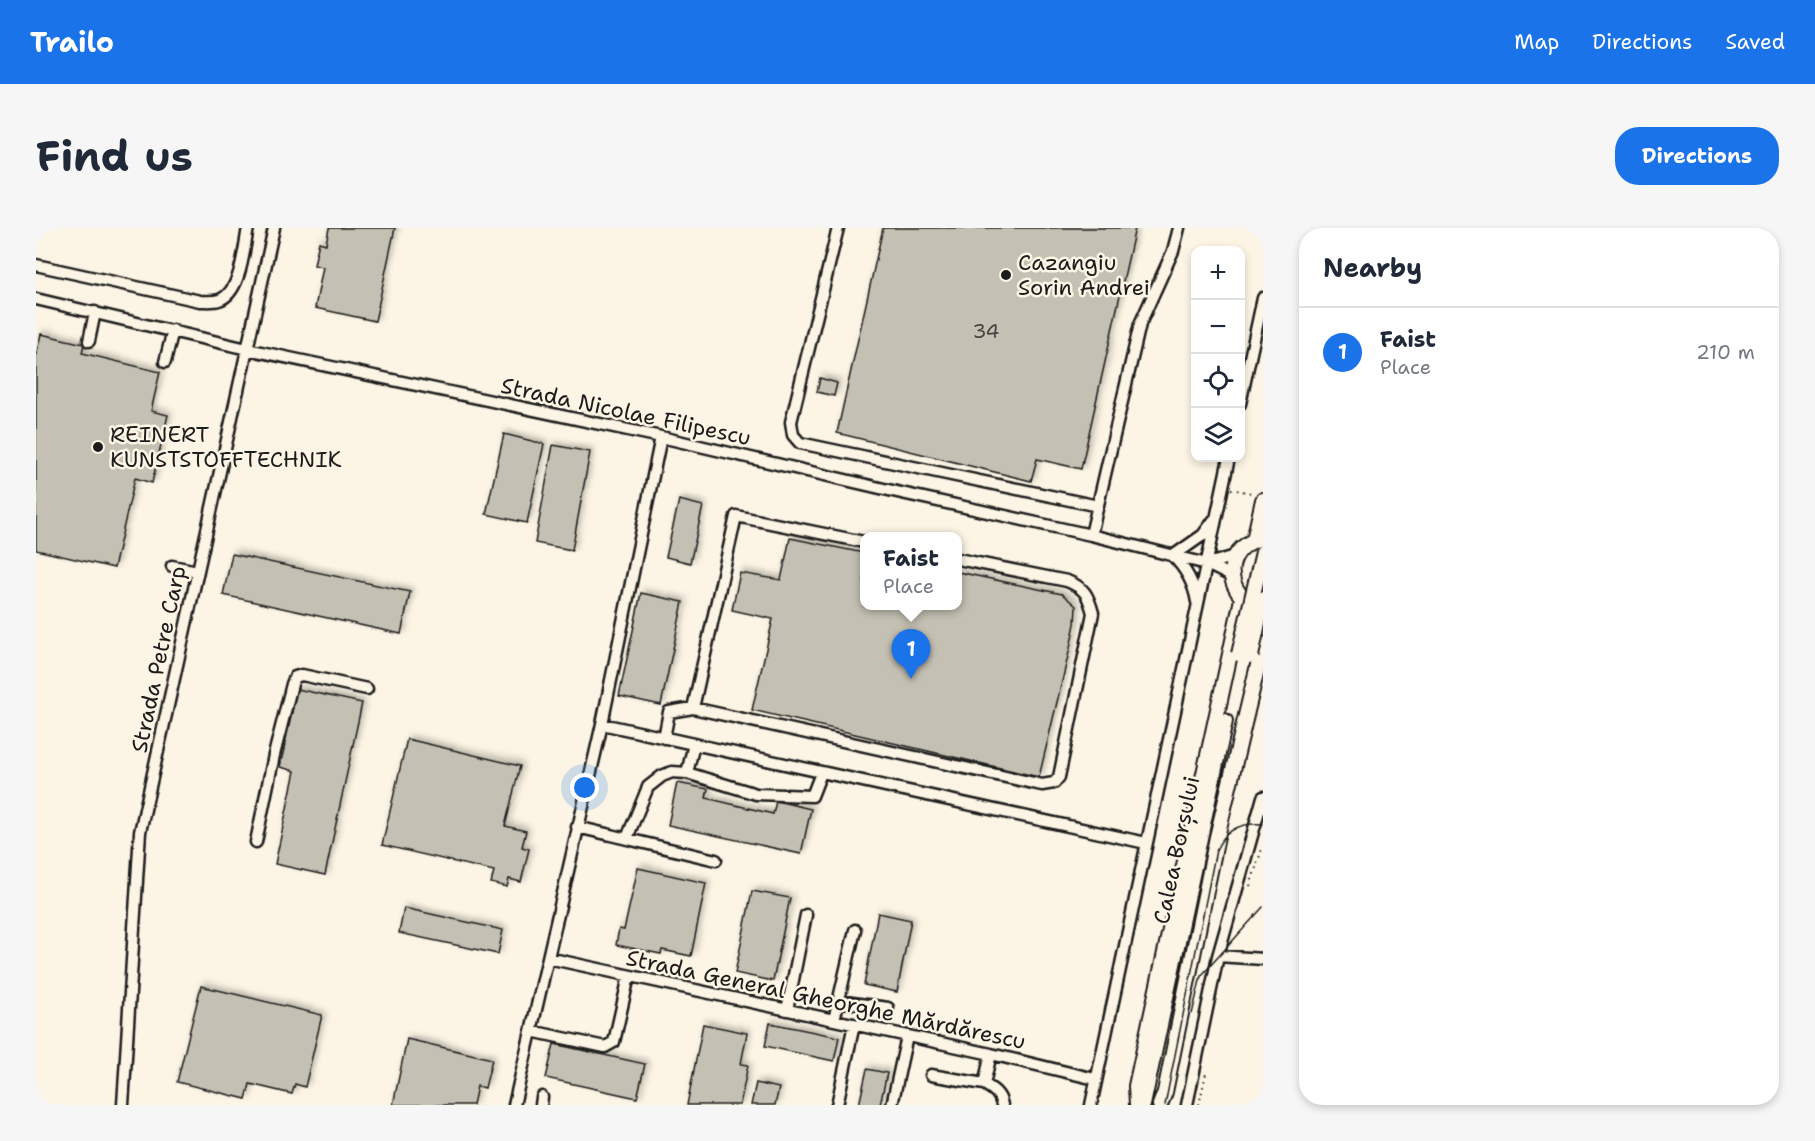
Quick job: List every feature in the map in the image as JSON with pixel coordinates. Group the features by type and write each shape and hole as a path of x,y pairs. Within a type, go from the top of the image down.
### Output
{"main road":[{"path":"1258,496 1259,539 1244,545 1233,563 1232,576 1235,588 1242,599 1250,605 1263,608"},
{"name":"Calea Borșului","path":"1157,1105 1263,552"},
{"path":"1137,1105 1136,1086 1242,599"},
{"name":"Calea Borșului","path":"1143,1105 1245,655 1263,599"},
{"path":"1157,1105 1165,1092 1217,837 1263,644"}],"street":[{"path":"36,265 200,301 218,301 228,295 236,284 248,228"},
{"name":"Strada Petre Carp","path":"123,1105 140,832 274,228"},
{"path":"838,228 791,422 793,435 800,443 1098,506"},
{"path":"1091,535 1140,324 1173,251 1179,228"},
{"path":"1245,381 1263,298"},
{"name":"Strada Nicolae Filipescu","path":"36,299 247,349 661,437 1091,535 1207,564 1232,576"},
{"path":"89,341 95,312"},
{"path":"165,362 173,330"},
{"path":"514,1105 602,724 661,437"},
{"path":"1091,1105 1228,462"},
{"path":"693,708 736,516 860,541"},
{"path":"1198,605 1191,581 1183,566 1173,556 1203,535 1216,518"},
{"name":"Strada Nicolae Filipescu","path":"1207,564 1236,556"},
{"path":"664,738 669,712 693,708 1042,785 1054,783 1059,777 1093,613 1088,596 1078,585 1067,581 962,561"},
{"path":"172,566 198,571"},
{"path":"256,842 274,755 291,684 295,677 302,675 367,688"},
{"path":"602,724 1146,843"},
{"path":"687,773 694,744"},
{"path":"627,838 648,787 662,776 672,772 687,773 756,794 812,796 821,773"},
{"path":"1187,1105 1218,956 1263,796"},
{"path":"578,827 716,860"},
{"path":"787,1010 806,915"},
{"path":"834,1020 855,930"},
{"path":"1218,956 1263,959"},
{"name":"Strada General Gheorghe Mărdărescu","path":"548,958 991,1054 1095,1080"},
{"path":"531,1030 605,1047 611,1045 614,1042 629,976"},
{"path":"838,1001 888,1008"},
{"path":"837,1105 854,1024"},
{"path":"892,1105 908,1036"},
{"path":"984,1084 991,1054"},
{"path":"931,1075 984,1084 996,1091 1001,1098 1002,1105"}],"path":[{"path":"1223,488 1258,496"},
{"path":"1250,887 1263,846"},
{"path":"1199,1105 1206,1071"}],"building":[{"path":"329,228 395,228 375,321 315,308 323,267 314,265 319,242 326,244"},
{"path":"883,228 1135,228 1081,469 1037,459 1031,481 837,433"},
{"name":"REINERT KUNSTSTOFFTECHNIK","path":"41,334 84,344 82,353 160,372 151,411 168,415 152,483 135,478 114,568 36,550 36,356"},
{"path":"820,378 837,383 834,396 817,392"},
{"path":"504,434 544,444 527,523 486,514"},
{"path":"553,445 590,452 572,550 535,543"},
{"path":"679,500 703,506 690,563 666,557"},
{"path":"790,538 860,552 860,610 962,610 962,573 1062,594 1076,606 1075,624 1039,777 752,710 773,619 732,610 740,573 781,580"},
{"path":"232,554 410,592 401,634 223,595"},
{"path":"641,593 683,602 661,705 619,696"},
{"path":"297,689 362,703 325,875 275,864 295,771 280,767"},
{"path":"407,739 520,766 505,826 526,831 522,847 529,849 521,882 509,879 507,887 491,883 494,871 382,845"},
{"path":"677,783 708,789 706,798 773,814 776,801 811,809 801,854 668,825"},
{"path":"638,868 706,883 691,956 662,950 661,954 616,945 619,929 624,930"},
{"path":"752,891 790,898 773,981 735,973"},
{"path":"404,908 503,930 498,954 399,933"},
{"path":"878,913 911,920 897,992 864,985"},
{"path":"201,986 322,1015 305,1087 295,1084 292,1094 250,1084 246,1099 177,1082"},
{"path":"770,1023 839,1037 834,1061 765,1046"},
{"path":"703,1024 747,1033 741,1064 748,1065 740,1105 687,1105"},
{"path":"407,1039 492,1059 485,1088 477,1086 473,1105 393,1105"},
{"path":"554,1044 645,1064 637,1098 546,1078"},
{"path":"867,1069 887,1073 880,1105 859,1105"},
{"path":"756,1083 779,1088 775,1105 751,1105"}],"tram line":[{"path":"1165,1105 1216,850 1229,832 1248,824 1263,824"},
{"path":"1192,1014 1201,976 1263,907"}],"place":[{"name":"Cazangiu Sorin Andrei","path":"1006,275"},
{"name":"REINERT KUNSTSTOFFTECHNIK","path":"98,447"},
{"name":"Faist","path":"911,679"}]}
